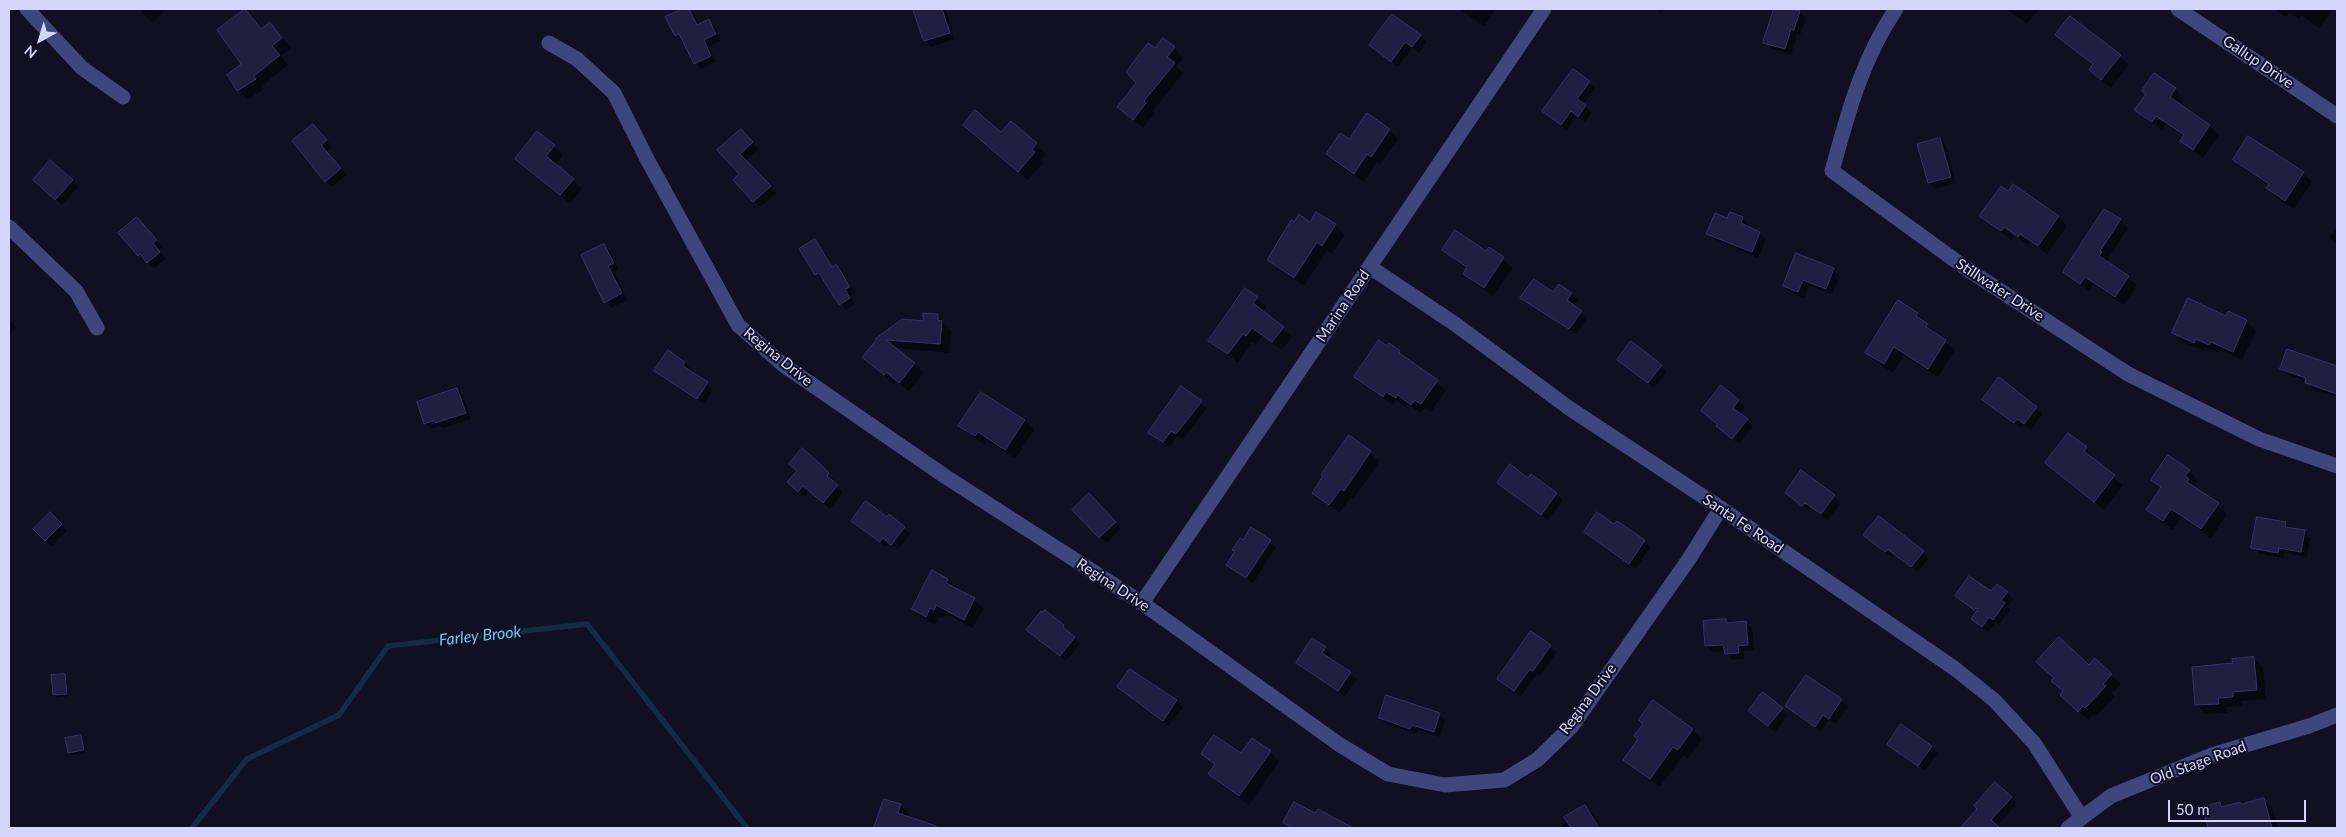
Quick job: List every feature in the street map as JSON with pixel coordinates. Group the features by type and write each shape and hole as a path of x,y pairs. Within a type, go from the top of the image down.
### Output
{"street":[{"path":"27,9 82,68 123,97"},
{"name":"Marina Road","path":"1142,603 1544,9"},
{"name":"Stillwater Drive","path":"1896,9 1878,34 1855,88 1832,171 1967,269 2128,374 2259,439 2337,466"},
{"name":"Gallup Drive","path":"2178,9 2337,116"},
{"name":"Regina Drive","path":"549,43 577,59 614,93 647,159 738,325 790,370 946,477 1142,603 1340,744 1388,774 1445,785 1504,780 1537,760 1572,726 1689,559 1721,508"},
{"path":"9,227 76,291 97,328"},
{"name":"Santa Fe Road","path":"1370,267 1455,324 1569,408 1721,508 1954,668 1994,700 2034,743 2082,818"},
{"name":"Old Stage Road","path":"2068,828 2111,796 2212,754 2309,726 2337,715"}],"building":[{"path":"245,9 261,29 270,22 282,38 272,46 280,55 254,76 256,79 237,91 227,75 241,64 217,30"},
{"path":"683,9 689,9 697,25 709,19 716,34 704,40 711,56 694,64 679,34 675,36 665,17"},
{"path":"913,9 942,9 950,33 924,41"},
{"path":"1774,9 1800,11 1794,30 1791,29 1785,49 1763,43"},
{"path":"1392,14 1421,35 1412,47 1405,42 1391,62 1369,45"},
{"path":"2070,16 2121,55 2101,80 2089,70 2093,64 2055,35"},
{"path":"1163,38 1175,47 1167,57 1175,63 1144,101 1146,103 1133,120 1117,107 1136,83 1126,72 1148,43 1155,48"},
{"path":"1573,69 1590,81 1577,99 1586,105 1578,117 1571,111 1561,125 1542,111"},
{"path":"2154,73 2176,88 2170,97 2210,125 2193,150 2180,141 2184,135 2156,116 2152,122 2134,110 2146,94 2142,91"},
{"path":"975,110 1001,132 1011,121 1037,143 1032,150 1035,152 1018,172 963,125"},
{"path":"1367,113 1390,129 1371,157 1367,154 1354,174 1326,154 1340,133 1349,139"},
{"path":"313,124 327,140 321,145 341,168 325,182 292,141"},
{"path":"741,129 753,142 740,154 771,186 753,202 733,180 739,174 717,150"},
{"path":"537,131 555,145 546,156 574,179 560,195 515,159"},
{"path":"2248,136 2304,172 2285,201 2266,188 2269,184 2233,160"},
{"path":"1940,138 1951,177 1928,183 1917,144"},
{"path":"50,160 73,180 55,200 33,180"},
{"path":"2013,184 2059,216 2038,246 2020,234 2018,237 2004,227 2001,231 1979,216 2001,186 2008,191"},
{"path":"2104,209 2121,219 2100,251 2102,252 2099,256 2129,276 2115,297 2085,277 2080,284 2063,272"},
{"path":"1316,212 1336,224 1322,246 1317,242 1294,278 1267,260 1291,220 1294,222 1299,214 1310,222"},
{"path":"1730,212 1743,217 1741,223 1760,232 1752,252 1706,234 1715,213 1727,218"},
{"path":"137,217 157,240 153,243 160,252 147,263 140,254 138,256 118,233"},
{"path":"1455,230 1486,251 1489,247 1504,257 1484,288 1463,274 1467,267 1442,250"},
{"path":"815,239 832,267 836,264 850,287 845,289 850,298 839,305 819,273 815,275 799,249"},
{"path":"604,244 614,263 608,266 622,293 604,303 581,255"},
{"path":"1796,253 1834,268 1826,289 1803,280 1798,292 1783,286"},
{"path":"1534,279 1553,292 1559,284 1572,293 1567,300 1582,311 1569,329 1520,298"},
{"path":"1245,288 1258,297 1253,303 1284,327 1272,342 1252,328 1246,336 1243,334 1228,354 1208,341"},
{"path":"2188,298 2226,316 2228,311 2247,320 2233,352 2211,342 2209,345 2196,339 2194,343 2172,333"},
{"path":"1898,300 1918,313 1916,316 1928,324 1926,327 1946,340 1928,369 1894,347 1884,364 1865,353"},
{"path":"923,313 938,314 938,320 942,321 940,344 886,340 915,363 899,383 886,372 884,375 862,357 877,339 875,339 902,319 923,321"},
{"path":"1379,340 1387,346 1389,343 1400,351 1399,353 1438,380 1421,404 1415,400 1411,405 1398,395 1396,398 1386,392 1383,397 1354,377"},
{"path":"1631,341 1662,365 1648,383 1617,360"},
{"path":"2287,349 2337,366 2337,394 2305,383 2306,378 2280,369"},
{"path":"668,350 685,362 683,366 708,382 697,399 654,371"},
{"path":"1999,377 2037,407 2024,424 2017,419 2014,423 1982,400"},
{"path":"1721,385 1739,400 1733,408 1748,419 1732,439 1701,411"},
{"path":"1181,386 1202,401 1176,434 1171,431 1163,442 1148,433"},
{"path":"457,388 466,413 435,423 435,420 424,424 417,402"},
{"path":"981,392 1025,420 1005,450 978,432 975,436 958,426"},
{"path":"2068,433 2087,447 2084,451 2115,475 2094,502 2045,463"},
{"path":"1349,435 1371,451 1344,491 1341,489 1329,505 1312,493 1323,476 1321,475"},
{"path":"802,448 829,473 827,476 838,485 823,503 803,486 798,492 787,482 797,471 789,464"},
{"path":"2168,455 2190,470 2185,476 2189,479 2187,482 2219,503 2201,529 2171,509 2163,521 2146,510 2161,487 2151,480"},
{"path":"1510,464 1528,478 1531,474 1557,493 1541,515 1497,483"},
{"path":"1801,470 1835,495 1821,514 1805,503 1802,506 1785,493"},
{"path":"1089,493 1116,522 1099,538 1072,510"},
{"path":"866,501 887,517 889,514 905,527 891,545 883,538 880,542 851,521"},
{"path":"50,512 62,524 45,541 33,529"},
{"path":"1597,512 1614,524 1617,521 1645,540 1629,564 1584,532"},
{"path":"1879,516 1924,551 1911,567 1887,549 1885,552 1863,535"},
{"path":"2257,517 2286,522 2285,527 2305,530 2301,552 2279,548 2278,553 2251,548"},
{"path":"1251,527 1271,540 1246,578 1226,565 1235,551 1232,550 1240,538 1243,540"},
{"path":"932,570 948,579 946,583 975,598 964,620 936,605 934,610 930,608 926,617 912,609"},
{"path":"1969,576 1991,591 1997,584 2008,592 2001,600 2005,603 1993,620 1989,617 1982,627 1971,619 1978,609 1974,610 1955,596"},
{"path":"1045,610 1064,625 1063,627 1075,637 1060,656 1026,630 1041,611"},
{"path":"1726,619 1726,623 1746,621 1748,645 1738,646 1739,653 1725,654 1723,645 1705,646 1703,621"},
{"path":"1531,631 1551,645 1533,671 1530,669 1514,691 1497,679"},
{"path":"2059,637 2089,665 2095,658 2112,674 2103,684 2106,686 2085,708 2083,706 2078,712 2060,695 2063,691 2051,681 2054,678 2036,662"},
{"path":"1312,638 1326,647 1322,653 1351,672 1338,691 1296,663"},
{"path":"2254,657 2257,690 2233,692 2233,697 2218,698 2219,704 2195,705 2192,667 2233,663 2232,659"},
{"path":"1130,669 1177,700 1163,721 1117,687"},
{"path":"65,674 67,694 53,695 51,675"},
{"path":"1806,675 1842,699 1829,719 1823,715 1815,727 1785,706"},
{"path":"1763,692 1783,708 1768,726 1748,711"},
{"path":"1386,695 1440,713 1434,732 1412,725 1410,729 1379,718"},
{"path":"1653,700 1693,729 1678,750 1673,747 1650,779 1623,760 1638,739 1634,736 1643,724 1639,720"},
{"path":"1901,724 1932,746 1918,766 1887,745"},
{"path":"81,735 84,750 68,753 65,738"},
{"path":"1214,735 1241,753 1252,738 1271,751 1239,796 1208,774 1215,764 1201,754"},
{"path":"1995,782 2012,797 1991,820 2000,828 1960,828 1977,809 1974,806"},
{"path":"2264,798 2272,828 2208,828 2202,807 2220,802 2221,807"},
{"path":"884,799 901,804 898,813 936,826 936,828 874,828"},
{"path":"1294,802 1315,813 1318,809 1353,828 1293,828 1283,823"},
{"path":"1585,805 1599,828 1571,828 1564,817"}],"waterway":[{"name":"Farley Brook","path":"192,828 247,759 339,715 388,646 587,624 747,828"}]}
